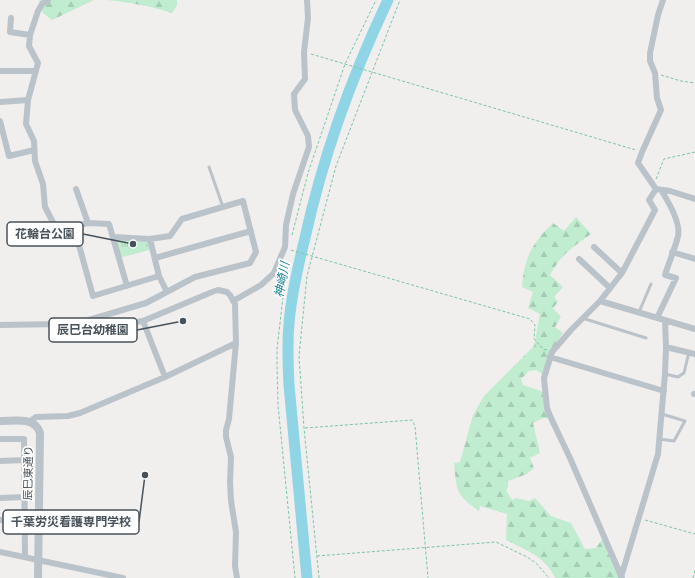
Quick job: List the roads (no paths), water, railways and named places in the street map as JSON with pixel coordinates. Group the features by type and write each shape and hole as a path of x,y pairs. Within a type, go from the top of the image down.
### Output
{"street":[{"path":"48,0 42,4 38,11 30,35 29,46 38,64 28,100 26,124 34,141 35,161 43,184 45,207 57,230 88,223 109,224 127,286"},
{"path":"233,301 260,285 274,274 287,248 286,225 291,199 310,147 308,136 295,110 294,94 305,80 304,52 308,18 307,0"},
{"path":"657,318 676,278 665,275 679,235 674,213 638,163 661,110 657,98 655,73 650,61 650,53 662,0"},
{"path":"12,18 10,32 30,35"},
{"path":"0,71 36,70"},
{"path":"0,102 28,100"},
{"path":"0,121 9,156 34,150"},
{"path":"657,188 695,199"},
{"path":"622,578 547,408 544,378 551,355 622,273 655,210 649,200 657,188"},
{"path":"76,189 88,223"},
{"path":"74,324 146,303 195,277 250,263 256,252 243,201 182,220 170,236 150,239 113,237"},
{"path":"74,227 93,296 159,276"},
{"path":"155,258 251,231"},
{"path":"150,239 159,276 167,292"},
{"path":"594,247 622,273"},
{"path":"672,252 695,259"},
{"path":"580,259 610,288"},
{"path":"0,325 143,322 218,290 227,292 230,295 236,308 236,343 226,437 231,458 230,482 231,501 236,532 235,566 237,578"},
{"path":"600,300 695,329"},
{"path":"622,578 658,454 665,374 665,320"},
{"path":"143,322 165,377"},
{"path":"0,421 29,422 36,417 68,416 80,413 165,377 236,343"},
{"path":"666,347 692,353"},
{"path":"551,355 664,391"},
{"name":"辰巳東通り","path":"29,422 34,424 39,430 40,438 38,578"},
{"path":"0,440 24,439 25,556"},
{"path":"0,461 24,460"},
{"path":"0,498 24,497"},
{"path":"0,520 24,520"},
{"path":"0,552 25,556 123,578"}],"lane":[{"path":"209,167 223,208"},
{"path":"639,312 651,284"},
{"path":"582,318 646,338"},
{"path":"665,374 678,377 684,373 692,353"},
{"path":"659,439 674,441 685,421 662,414"}],"waterway":[{"name":"神崎川","path":"307,578 289,385 288,340 291,302 297,270 320,177 362,58 388,0"}],"place":[{"name":"花輪台公園","path":"133,244"},
{"name":"辰巳台幼稚園","path":"183,321"},
{"name":"千葉労災看護専門学校","path":"145,475"}]}
